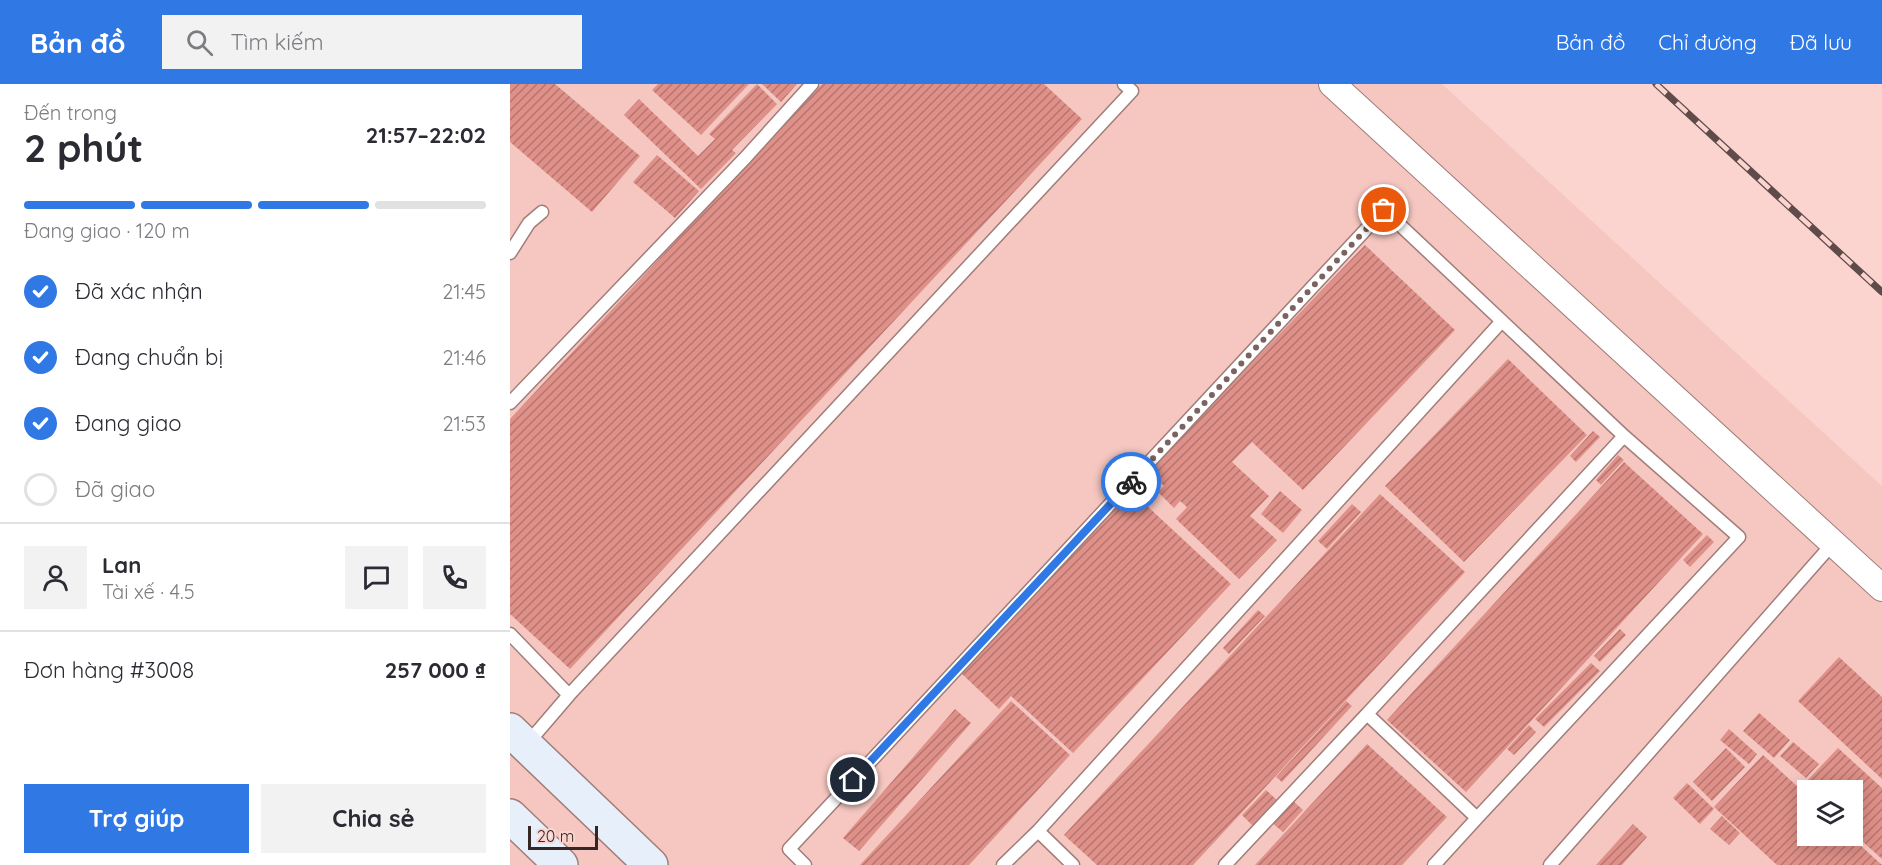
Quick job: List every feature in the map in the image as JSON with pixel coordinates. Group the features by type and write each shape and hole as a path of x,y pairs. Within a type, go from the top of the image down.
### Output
{"street":[{"path":"1332,84 1882,588"},
{"path":"518,737 651,865"},
{"path":"510,816 554,863"}],"lane":[{"path":"510,403 746,157 812,84"},
{"path":"518,737 569,695 1132,91 1124,84"},
{"path":"805,865 789,849 1384,210 1624,436 1739,537 1434,865"},
{"path":"510,253 529,223 542,212"},
{"path":"1004,865 1038,831 1502,321"},
{"path":"1226,865 1624,436"},
{"path":"1550,865 1834,542"},
{"path":"510,634 569,695"},
{"path":"1366,714 1477,818"},
{"path":"1038,831 1073,865"}],"shaded area":[{"path":"510,84 1442,84 1882,486 1882,865 510,865"}],"building":[{"path":"510,84 555,84 640,156 592,212 510,142"},
{"path":"658,84 749,84 701,135 652,90"},
{"path":"757,84 777,104 732,150 736,153 701,189 624,115 639,99 698,156 715,139 709,134"},
{"path":"762,84 797,84 781,102"},
{"path":"822,84 1044,84 1082,119 570,669 510,614 510,419"},
{"path":"657,155 699,191 675,218 633,182"},
{"path":"1365,245 1455,330 1303,490 1252,442 1232,462 1269,496 1250,516 1277,540 1239,579 1176,519 1187,507 1180,501 1174,508 1158,492 1164,486 1148,471"},
{"path":"1508,359 1587,435 1464,562 1385,486"},
{"path":"1593,431 1600,437 1576,462 1570,456"},
{"path":"1618,455 1624,460 1601,485 1596,480"},
{"path":"1624,462 1703,534 1466,792 1387,720"},
{"path":"1131,491 1231,584 1073,753 1011,696 999,709 961,673"},
{"path":"1280,491 1302,510 1283,533 1261,514"},
{"path":"1380,494 1465,572 1193,865 1097,865 1064,835"},
{"path":"1352,504 1361,512 1327,549 1318,541"},
{"path":"1707,535 1714,542 1690,567 1683,560"},
{"path":"1258,610 1265,616 1229,654 1223,648"},
{"path":"1620,629 1626,635 1600,662 1594,656"},
{"path":"1839,657 1882,697 1882,779 1798,701"},
{"path":"1591,663 1600,671 1544,727 1535,719"},
{"path":"1011,701 1070,755 969,865 860,865"},
{"path":"1346,701 1352,706 1282,782 1276,777"},
{"path":"955,709 971,723 859,851 843,838"},
{"path":"1759,713 1790,740 1774,758 1743,731"},
{"path":"1529,725 1536,732 1514,755 1507,749"},
{"path":"1729,729 1757,754 1749,764 1720,740"},
{"path":"1793,742 1819,764 1806,778 1780,756"},
{"path":"1367,744 1447,817 1402,865 1255,865"},
{"path":"1726,748 1745,767 1712,801 1693,782"},
{"path":"1838,748 1882,788 1882,859 1863,842 1863,780 1808,780"},
{"path":"1763,755 1797,786 1797,846 1861,846 1882,865 1777,865 1714,807"},
{"path":"1687,783 1714,809 1700,824 1673,798"},
{"path":"1266,790 1278,801 1254,827 1242,815"},
{"path":"1292,800 1303,810 1283,832 1271,822"},
{"path":"1722,816 1740,833 1729,845 1710,829"},
{"path":"1633,824 1647,837 1622,865 1596,865"}],"railway":[{"path":"1656,84 1882,292"}],"way so far":[{"path":"1131,482 1384,210"}],"route":[{"path":"853,780 1131,482"}]}
